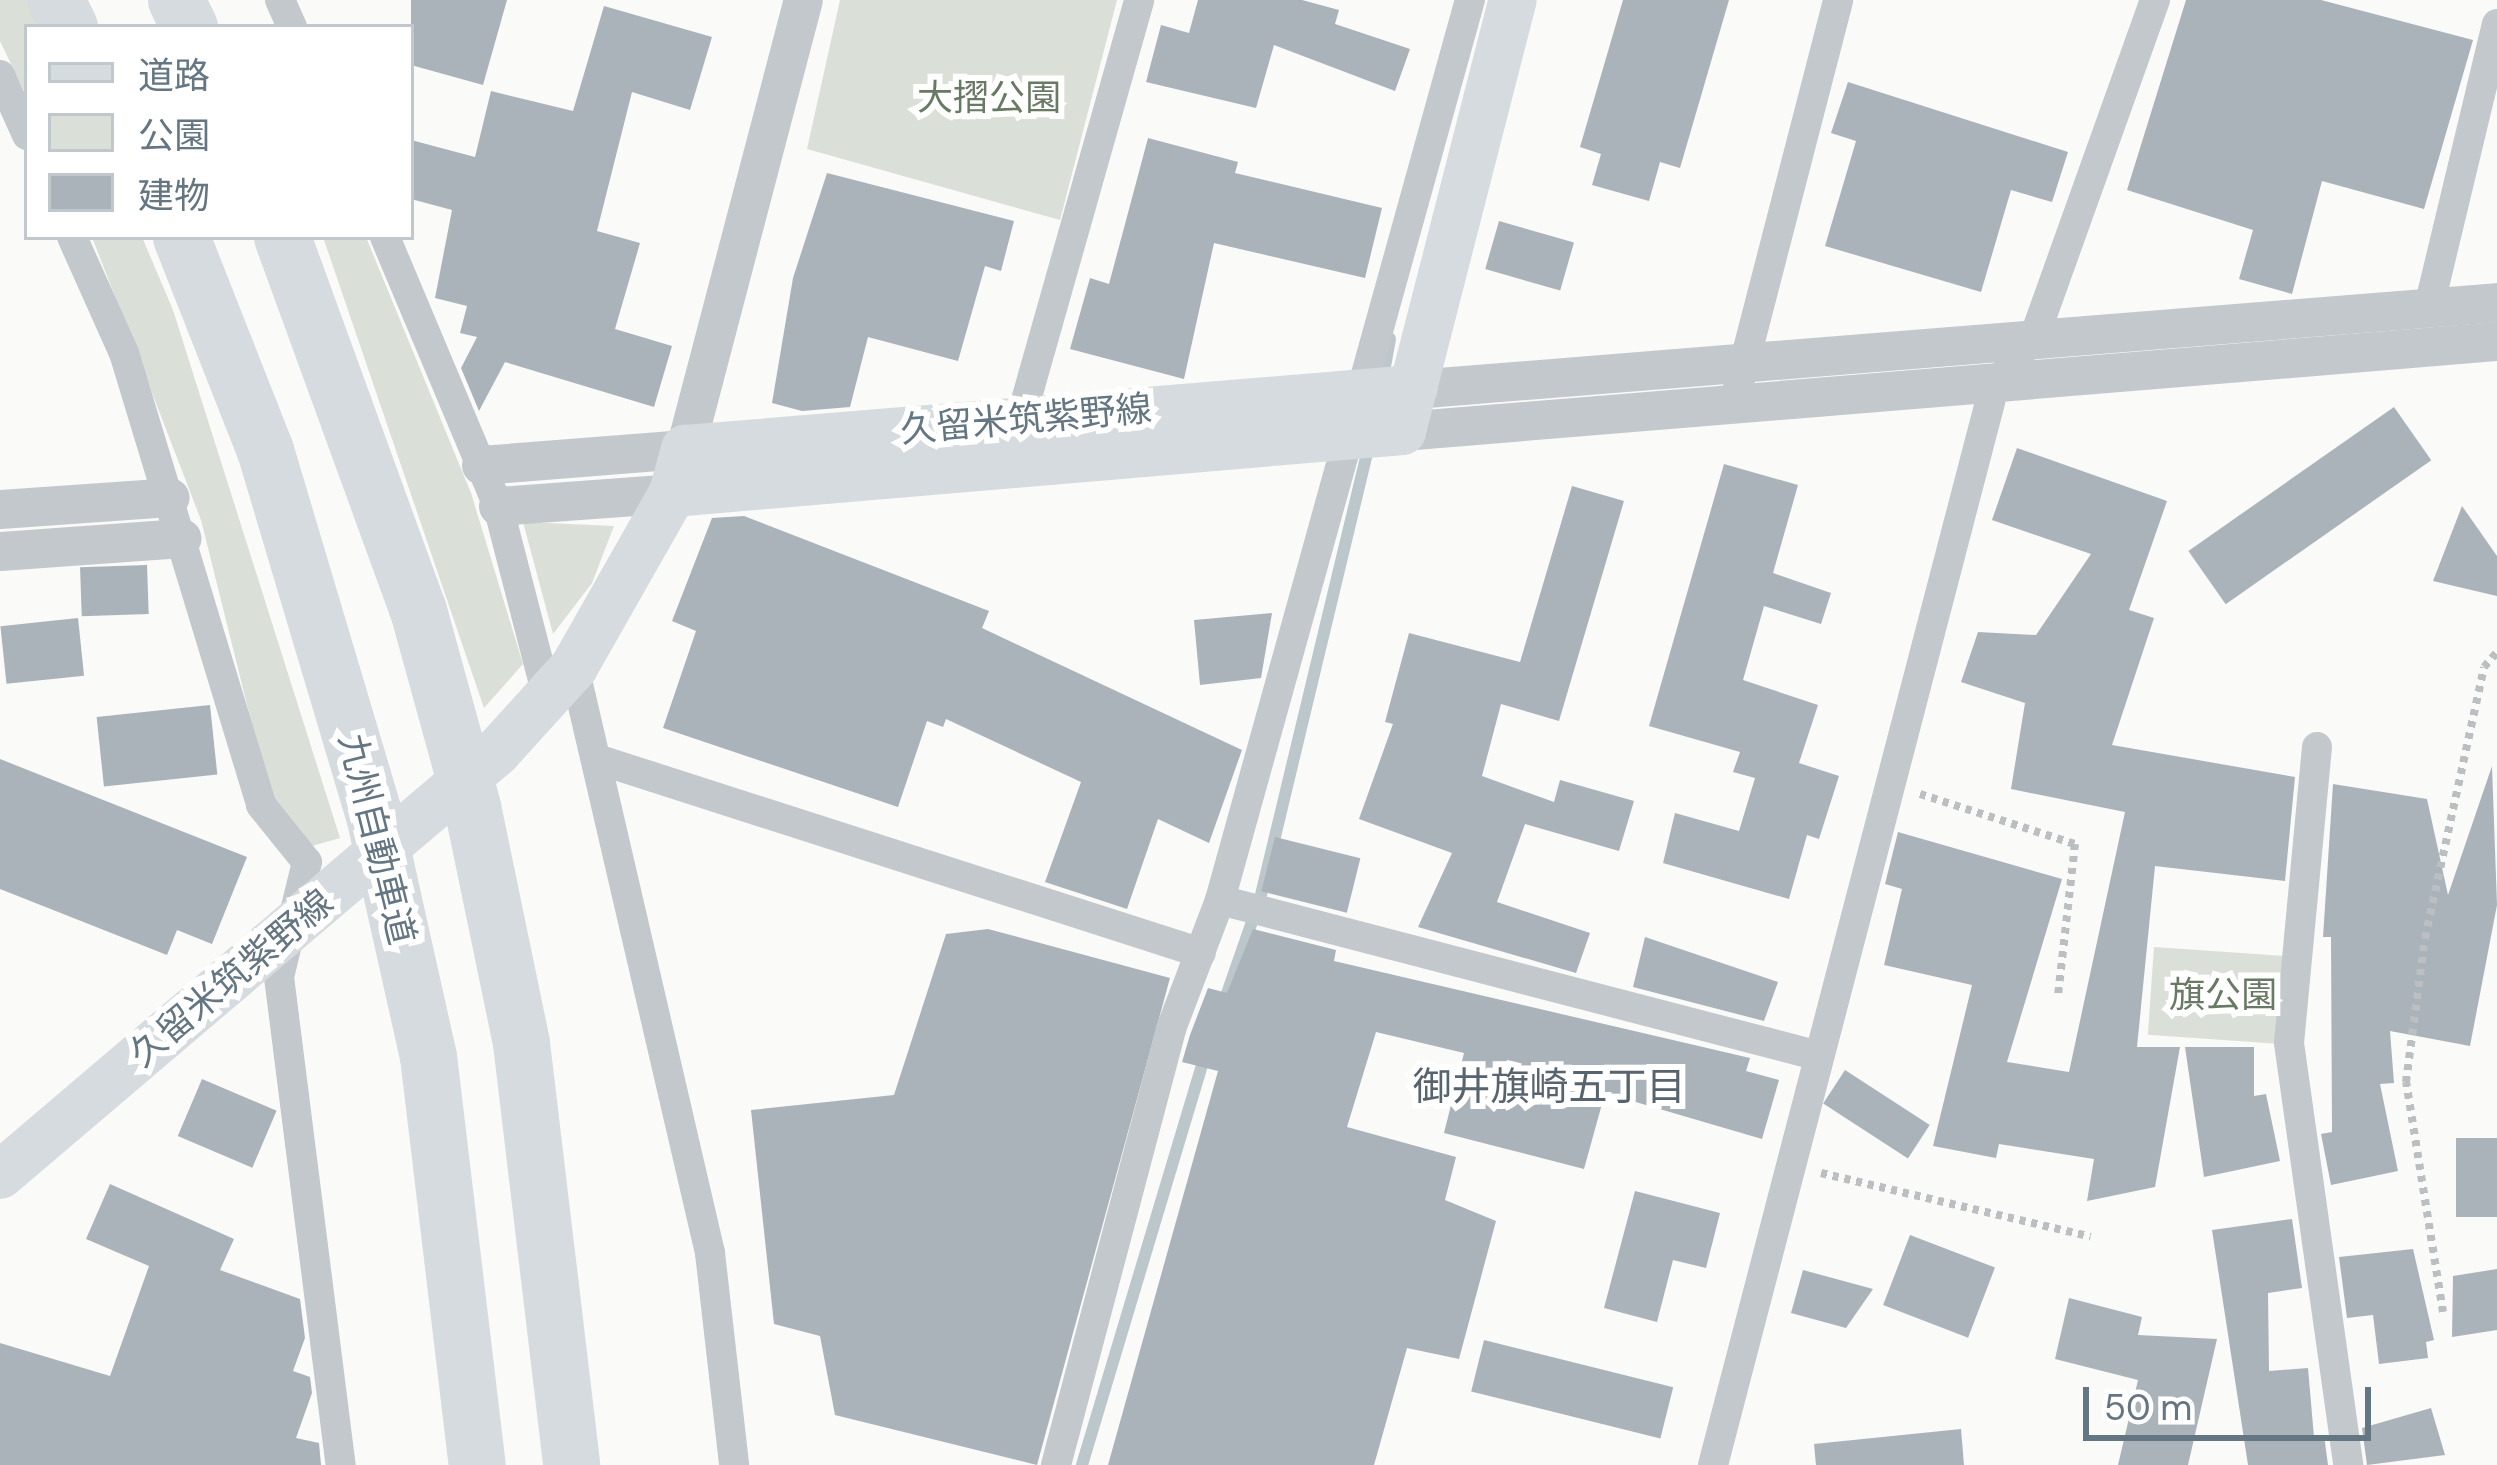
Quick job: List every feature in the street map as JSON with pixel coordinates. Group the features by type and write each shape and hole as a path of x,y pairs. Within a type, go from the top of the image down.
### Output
{"highway":[{"name":"九州自動車道","path":"178,240 235,364 265,450 374,814 428,1056 477,1465"},
{"path":"283,240 352,420 472,806 521,1043 571,1465"}],"main road":[{"path":"1408,410 1513,0"},
{"name":"久留米筑紫野線","path":"679,471 1408,410"},
{"name":"久留米筑紫野線","path":"679,471 1021,418 1359,414"},
{"name":"久留米筑紫野線","path":"0,1175 497,752 561,681 679,471"}],"street":[{"path":"679,471 803,0"},
{"path":"1021,418 1139,0"},
{"path":"1056,1465 1171,1030 1220,901 1359,414 1470,0"},
{"path":"1733,406 1740,361 1838,0"},
{"path":"1713,1465 1994,387 2035,335 2155,0"},
{"path":"2429,308 2497,24"},
{"path":"0,75 14,120"},
{"path":"73,240 124,353 261,805 307,862 297,921 280,977 341,1465"},
{"path":"386,240 498,506 561,681 600,760 710,1253 734,1465"},
{"path":"1408,410 1740,361 2497,302"},
{"path":"1408,410 1733,406 2497,341"},
{"path":"481,465 679,471"},
{"path":"498,506 679,471"},
{"path":"0,509 170,497"},
{"path":"0,551 182,538"},
{"path":"2317,747 2289,1043 2348,1465"},
{"path":"600,760 1201,952"},
{"path":"1220,901 1819,1056"}],"path":[{"path":"2443,1312 2406,1082 2426,938 2484,667 2497,652"},
{"path":"1890,784 2075,844 2058,996"},
{"path":"1790,1166 2091,1238"}],"green space":[{"path":"0,0 33,0 45,24 24,24 24,91 0,41"},
{"name":"大摺公園","path":"840,0 1117,0 1060,220 807,149"},
{"path":"93,240 143,240 173,310 340,838 312,846 277,825 201,520"},
{"path":"324,240 367,240 471,493 523,664 484,708"},
{"path":"523,522 614,526 592,583 553,634"},
{"name":"旗公園","path":"2154,947 2297,957 2291,1045 2148,1035"}],"building":[{"path":"411,0 507,0 483,85 414,66"},
{"path":"1198,0 1302,0 1339,10 1335,24 1410,49 1395,91 1274,45 1256,108 1146,82 1161,25 1189,33"},
{"path":"1623,0 1729,0 1680,168 1660,162 1649,201 1592,185 1601,154 1580,147"},
{"path":"2186,0 2321,0 2473,40 2424,209 2322,181 2292,294 2239,279 2253,230 2127,190"},
{"path":"604,6 712,37 690,110 632,92 597,231 640,243 615,329 672,346 654,407 505,362 479,411 461,368 477,337 460,333 467,306 435,298 452,210 414,200 414,141 475,157 491,91 573,111"},
{"path":"1848,82 2068,152 2052,202 2011,190 1981,292 1825,246 1856,141 1831,133"},
{"path":"1148,138 1238,162 1235,173 1382,208 1365,278 1214,243 1184,379 1070,349 1090,278 1109,284"},
{"path":"827,173 1014,221 1001,271 985,266 958,361 868,337 850,407 802,411 772,403 793,278"},
{"path":"1499,221 1574,242 1560,291 1485,269"},
{"path":"2394,407 2431,460 2226,604 2188,551"},
{"path":"2017,448 2167,501 2129,610 2154,618 2112,745 2295,777 2285,881 2155,866 2137,1047 2180,1047 2155,1187 2087,1201 2094,1159 1999,1144 1996,1158 1933,1146 1972,985 1884,965 1902,889 1885,884 1898,832 2062,879 2007,1062 2069,1072 2125,812 2011,789 2025,703 1961,682 1978,632 2036,635 2091,554 1992,520"},
{"path":"1724,464 1798,485 1773,573 1831,593 1821,624 1764,606 1743,680 1818,705 1799,763 1839,776 1819,839 1807,835 1789,899 1663,863 1675,813 1739,831 1755,778 1733,772 1740,752 1649,726"},
{"path":"1572,486 1624,501 1559,721 1501,704 1482,776 1554,802 1560,780 1634,801 1619,851 1525,824 1497,902 1590,933 1576,973 1418,927 1452,853 1359,819 1393,724 1385,722 1409,633 1520,662"},
{"path":"2462,506 2497,556 2497,596 2433,581"},
{"path":"744,516 989,611 982,628 1242,750 1209,843 1158,819 1127,909 1045,882 1081,782 946,719 943,727 927,721 898,807 663,728 696,631 672,621 712,518"},
{"path":"147,565 149,614 82,616 80,567"},
{"path":"1272,613 1261,678 1200,685 1194,620"},
{"path":"78,618 84,676 6,684 0,626"},
{"path":"210,705 217,775 104,787 97,717"},
{"path":"0,759 247,857 212,944 177,930 167,955 0,889"},
{"path":"2492,766 2497,905 2470,1046 2390,1031 2394,1083 2380,1084 2398,1171 2331,1185 2321,1134 2332,1132 2331,937 2323,937 2333,784 2427,799 2448,895"},
{"path":"1275,837 1360,858 1347,913 1261,891"},
{"path":"988,929 1170,978 1037,1465 835,1415 820,1336 774,1324 751,1110 894,1095 946,934"},
{"path":"1253,929 1336,950 1334,961 1750,1058 1746,1071 1779,1080 1762,1139 1605,1093 1584,1169 1444,1133 1464,1053 1376,1032 1347,1127 1456,1157 1445,1200 1496,1221 1459,1359 1407,1348 1374,1465 1108,1465 1218,1071 1182,1062 1208,988 1227,993"},
{"path":"1645,937 1778,982 1764,1021 1633,987"},
{"path":"2185,1047 2254,1047 2254,1096 2266,1094 2280,1161 2204,1177"},
{"path":"1845,1070 1930,1125 1908,1159 1823,1104"},
{"path":"202,1079 277,1111 252,1168 178,1136"},
{"path":"2456,1138 2497,1138 2497,1217 2456,1217"},
{"path":"110,1184 234,1239 220,1270 300,1299 305,1338 293,1371 310,1377 312,1393 296,1438 319,1443 321,1465 0,1465 0,1343 110,1376 149,1266 86,1239"},
{"path":"1635,1191 1720,1213 1706,1268 1673,1260 1657,1322 1604,1308"},
{"path":"2292,1219 2302,1288 2268,1293 2269,1371 2308,1368 2314,1437 2324,1435 2328,1465 2248,1465 2212,1230"},
{"path":"1910,1235 1995,1268 1968,1338 1883,1305"},
{"path":"2413,1249 2434,1340 2426,1342 2428,1358 2379,1364 2373,1315 2347,1318 2339,1257"},
{"path":"2497,1269 2497,1330 2452,1337 2453,1276"},
{"path":"1803,1270 1873,1289 1846,1328 1791,1313"},
{"path":"2069,1298 2142,1317 2138,1335 2217,1339 2188,1465 2118,1465 2138,1380 2055,1359"},
{"path":"1484,1340 1673,1387 1660,1439 1471,1391"},
{"path":"2431,1408 2445,1455 2367,1465 2362,1428"},
{"path":"1961,1429 1964,1465 1816,1465 1814,1444"}],"waterway":[{"path":"1382,383 1390,339"},
{"path":"1223,1005 1260,899 1369,445"},
{"path":"1082,1465 1206,1052"}],"district":[{"name":"御井旗崎五丁目","path":"1549,1087"}]}
